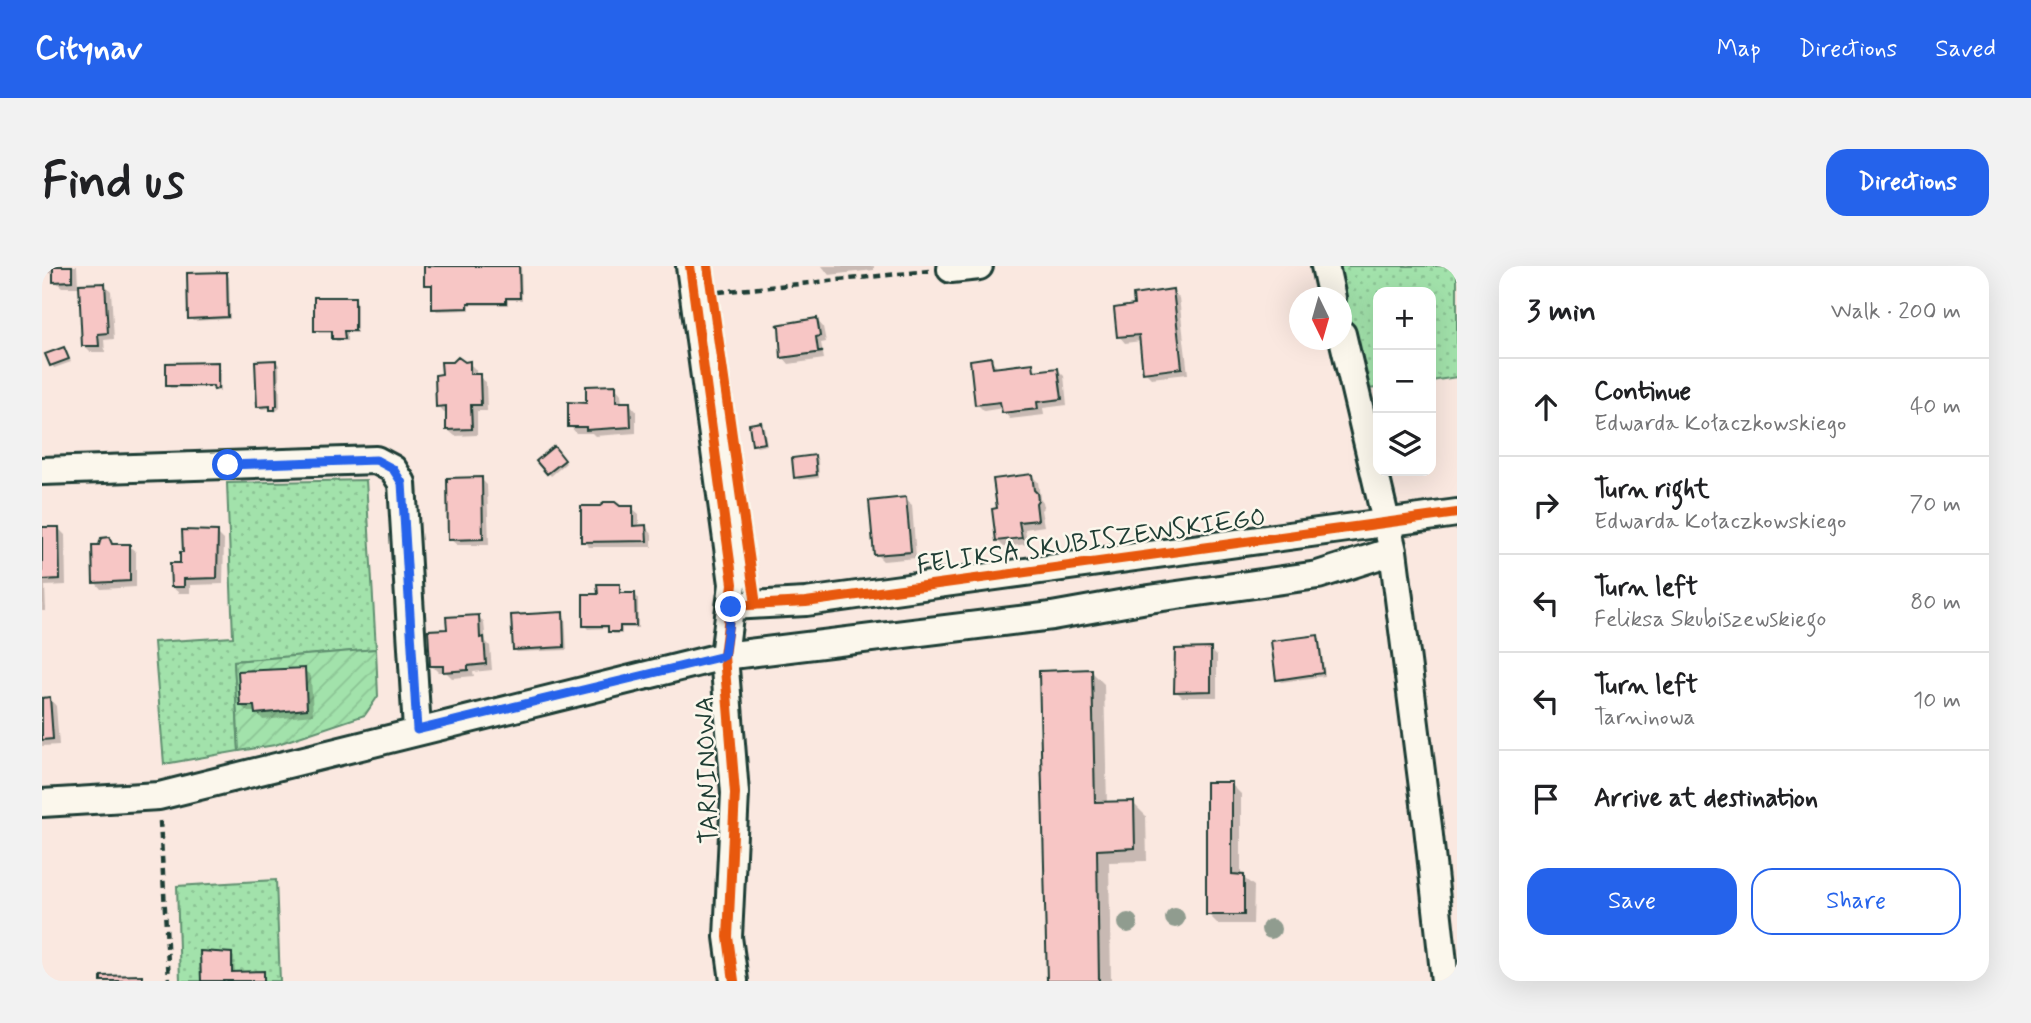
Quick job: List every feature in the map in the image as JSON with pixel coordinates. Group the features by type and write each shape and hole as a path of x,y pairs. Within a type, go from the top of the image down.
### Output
{"street":[{"path":"951,269 979,266"},
{"path":"1325,266 1330,287"},
{"name":"TARNINOWA","path":"699,273 733,584 724,656 734,793 728,937 734,981"},
{"path":"1346,350 1393,551 1429,827 1445,981"},
{"path":"42,471 376,460 393,469 402,483 417,730"},
{"name":"FELIKSA SKUBISZEWSKIEGO","path":"731,607 806,602 1457,513"},
{"path":"42,803 159,796 724,656 1052,616 1142,600 1318,575 1393,551"}],"path":[{"path":"718,292 951,269"},
{"path":"699,273 713,306"},
{"path":"159,796 169,981"}],"green space":[{"path":"1333,266 1457,266 1457,377 1436,380 1436,287 1373,287 1373,388 1365,389 1352,339 1352,287 1338,287"},
{"path":"366,480 376,649 234,661 239,751 164,764 154,642 233,637 227,483"},
{"path":"376,649 378,696 365,715 275,745 239,751 234,661"},
{"path":"276,880 280,981 180,981 177,886"}],"building":[{"path":"42,266 72,266 72,281 53,282 53,267"},
{"path":"424,266 519,266 520,298 506,298 506,303 468,303 468,308 432,309 432,285 424,285"},
{"path":"227,272 228,317 188,319 187,273"},
{"path":"105,283 108,333 98,334 99,346 82,346 79,284"},
{"path":"1173,289 1182,368 1143,373 1139,335 1117,337 1114,308 1134,305 1133,295"},
{"path":"314,297 355,297 355,331 344,331 345,339 332,339 332,331 314,331"},
{"path":"817,318 820,336 816,337 818,351 823,352 781,358 779,326 776,325"},
{"path":"64,347 69,359 50,366 45,354"},
{"path":"458,357 465,362 470,361 470,374 480,374 481,405 471,405 472,429 446,430 446,406 436,407 435,375 442,374 441,362 453,362"},
{"path":"991,357 993,368 1033,363 1034,371 1058,368 1062,399 1037,402 1038,409 1002,413 1000,402 975,405 970,360"},
{"path":"276,360 277,406 275,410 270,410 270,406 257,407 255,361"},
{"path":"218,362 218,389 214,390 213,386 166,386 166,363"},
{"path":"616,385 616,402 630,402 631,427 586,430 586,427 568,427 568,402 586,403 586,386"},
{"path":"761,422 765,443 752,445 749,424"},
{"path":"554,446 565,460 547,474 536,461"},
{"path":"815,455 817,475 794,478 792,458"},
{"path":"1032,474 1038,500 1038,520 1019,522 1022,538 996,541 992,509 997,508 993,479"},
{"path":"482,477 483,539 448,540 447,478"},
{"path":"906,497 911,552 874,555 869,501"},
{"path":"605,502 633,506 633,526 646,525 647,541 581,542 581,506 600,506"},
{"path":"42,527 59,527 60,579 42,580"},
{"path":"182,530 218,531 217,578 184,579 184,587 171,587 170,563 180,563 180,552 183,552"},
{"path":"109,537 112,544 130,544 130,581 93,583 92,545 99,545 101,538"},
{"path":"597,584 620,584 620,593 635,593 636,626 620,626 620,632 608,632 608,626 583,626 583,594 598,594"},
{"path":"563,612 564,647 513,650 511,615"},
{"path":"479,615 480,638 484,637 486,664 468,666 468,670 443,672 443,666 430,666 428,630 447,629 446,617"},
{"path":"1318,635 1323,673 1276,680 1271,641"},
{"path":"1211,648 1211,691 1174,692 1175,649"},
{"path":"305,668 307,709 255,714 254,706 240,706 238,671"},
{"path":"1092,669 1095,802 1134,801 1135,848 1097,850 1099,981 1047,981 1039,671"},
{"path":"50,697 53,739 42,740 42,698"},
{"path":"1206,782 1232,782 1232,874 1244,875 1244,915 1206,915"},
{"path":"200,951 232,953 232,972 264,971 264,981 201,981"},
{"path":"142,975 142,981 101,981 101,976"}],"cycle path":[{"path":"690,266 733,584 724,656 735,793 728,937 734,981"},
{"path":"708,266 756,605"},
{"path":"731,606 806,602 1457,513"}],"route":[{"path":"228,465 376,460 393,469 402,483 417,730 724,656 731,607"}]}
